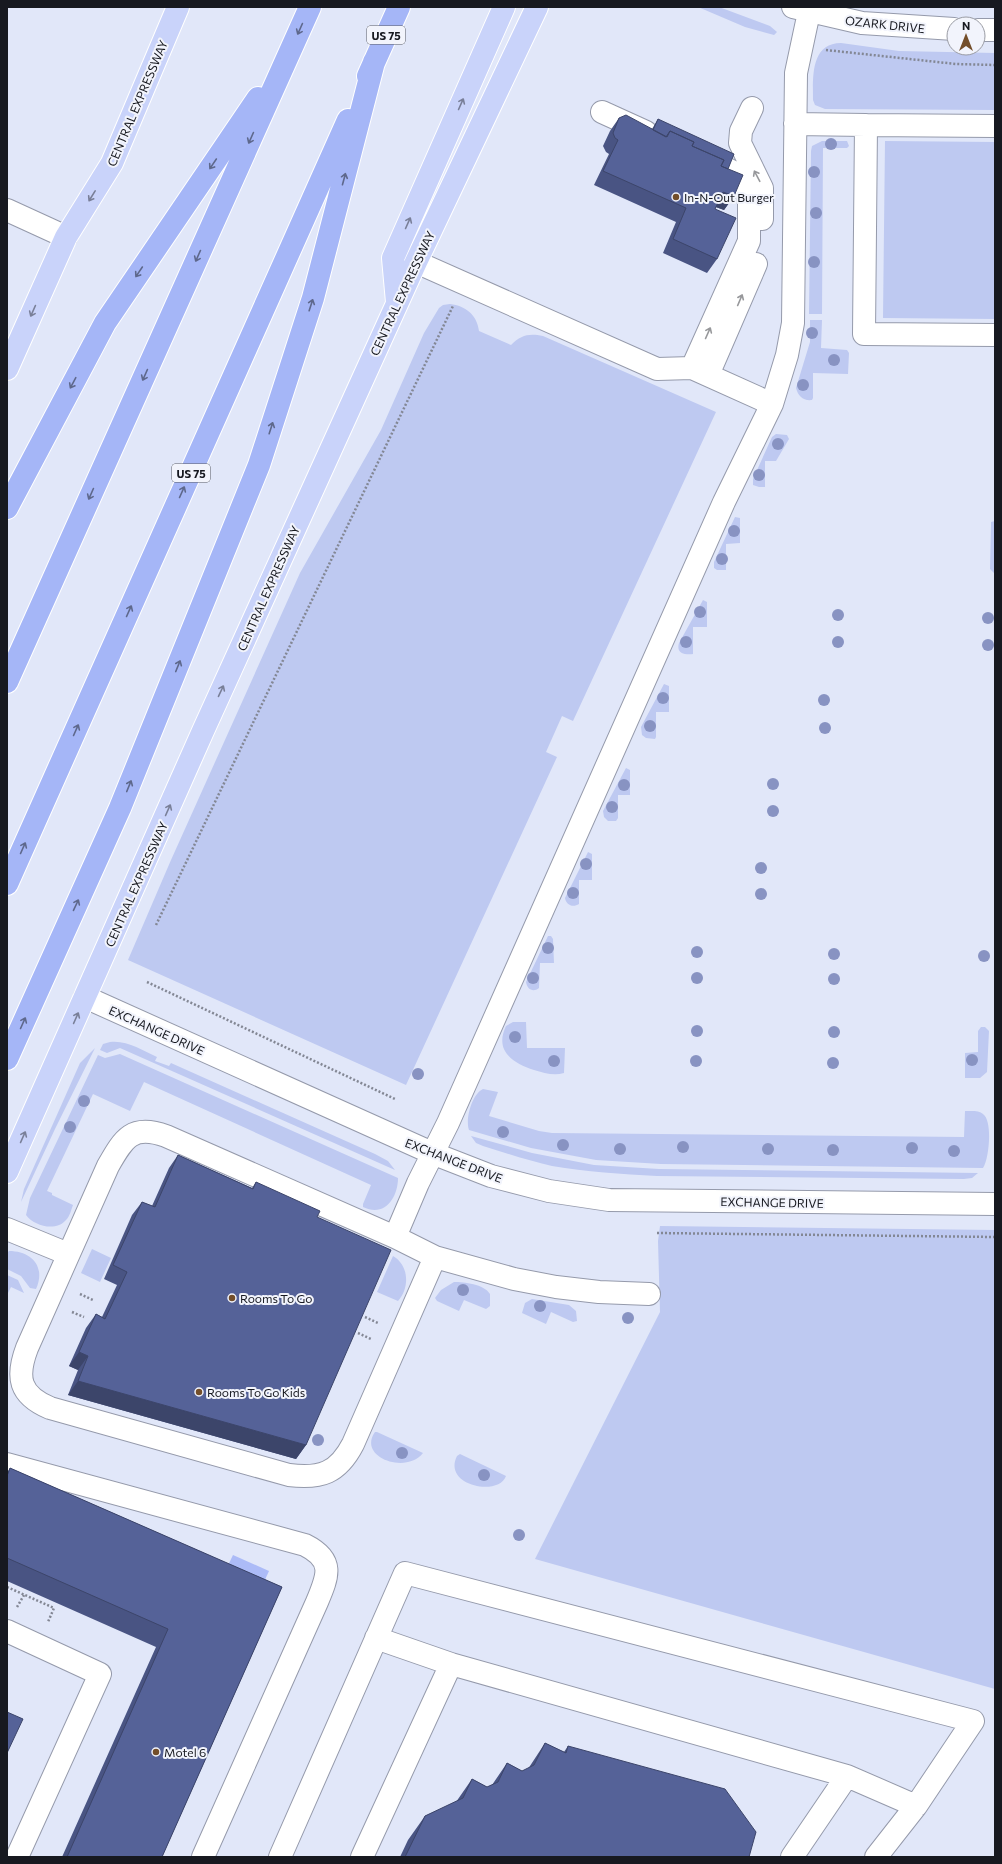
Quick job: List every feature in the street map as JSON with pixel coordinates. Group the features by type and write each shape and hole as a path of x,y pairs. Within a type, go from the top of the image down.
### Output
{"highway":[{"path":"7,682 310,7"},
{"name":"US 75","path":"7,884 399,7"},
{"path":"7,508 105,323 290,51"},
{"path":"7,1059 120,808 259,465 313,298 374,62"}],"main road":[{"name":"CENTRAL EXPRESSWAY","path":"7,369 66,237 112,163 178,7"},
{"path":"112,163 194,7"},
{"path":"398,303 393,258 504,7"},
{"name":"CENTRAL EXPRESSWAY","path":"7,1172 203,731 416,262 536,7"}],"street":[{"path":"395,1237 432,1153 448,1123 721,508 772,404 787,355 793,323 796,72 801,9"},
{"name":"OZARK DRIVE","path":"801,9 862,23 946,28"},
{"path":"700,371 761,250 762,188 740,143 741,132 752,108"},
{"path":"602,112 666,141"},
{"path":"795,124 995,126"},
{"path":"866,125 864,334 995,335"},
{"path":"695,154 731,170 739,176 747,192 749,221 747,247 700,371"},
{"path":"7,210 66,237"},
{"path":"416,262 657,369 700,371 772,404"},
{"name":"EXCHANGE DRIVE","path":"85,998 432,1153 491,1176 549,1192 609,1200 995,1204"},
{"path":"435,1257 348,1454 342,1463 324,1474 307,1477 289,1475 80,1417 50,1408 34,1401 27,1394 23,1384 21,1369 27,1348 108,1166 118,1148 132,1134 140,1131 149,1131 166,1136 395,1237 435,1257 514,1279 556,1287 599,1292 649,1294"},
{"path":"7,1229 68,1254"},
{"path":"7,1464 305,1545 322,1557 326,1566 327,1575 317,1602 203,1857"},
{"path":"280,1857 405,1573 973,1721 916,1806 876,1857"},
{"path":"7,1631 100,1674 17,1857"},
{"path":"376,1638 451,1664 847,1776 916,1806"},
{"path":"362,1857 451,1664"},
{"path":"792,1857 847,1776"}],"path":[{"path":"824,50 956,64 995,65"},
{"path":"156,925 454,304"},
{"path":"147,982 395,1100"},
{"path":"657,1233 995,1237"},
{"path":"7,1587 54,1608 46,1626"}],"shaded area":[{"path":"698,7 719,7 770,26 777,32 774,35 745,27"},
{"path":"841,43 899,51 946,52 946,56 986,56 986,53 995,53 995,110 825,109 815,105 813,100 813,82 815,64 819,55 824,49 831,45"},
{"path":"822,141 847,141 849,146 847,148 823,148 822,314 809,314 811,151 812,146"},
{"path":"885,141 995,142 995,319 883,318"},
{"path":"450,304 466,309 470,312 476,320 479,331 511,345 518,339 529,335 543,336 716,412 573,721 562,716 546,752 557,757 406,1085 128,960 171,860 300,573 381,430 424,333 439,308 443,305"},
{"path":"810,320 822,320 821,348 847,350 849,353 848,374 813,373 813,398 812,400 806,400 801,397 796,388 810,342"},
{"path":"776,434 787,435 789,439 776,461 765,461 765,487 753,485 753,479 772,437"},
{"path":"735,517 740,518 740,543 726,544 726,570 717,570 714,568 714,562"},
{"path":"995,521 995,574 990,569 991,522"},
{"path":"703,600 707,602 707,627 693,627 693,654 684,654 679,649 679,643"},
{"path":"664,684 669,686 669,712 656,712 656,737 655,739 646,738 642,735 641,727"},
{"path":"626,768 630,770 630,795 618,795 618,818 616,821 608,821 604,817 603,811"},
{"path":"588,852 592,854 592,880 579,880 579,904 574,906 570,905 565,898"},
{"path":"548,936 551,936 553,939 554,963 540,963 539,988 531,990 526,982"},
{"path":"513,1022 526,1022 527,1048 565,1048 564,1073 553,1074 534,1070 519,1064 508,1055 502,1042 503,1035 506,1026"},
{"path":"981,1027 985,1027 989,1031 987,1072 980,1078 965,1078 965,1053 978,1052 978,1031"},
{"path":"110,1042 134,1046 157,1057 155,1061 169,1066 171,1063 375,1154 388,1161 395,1170 120,1048 107,1053 100,1050 103,1044"},
{"path":"95,1048 21,1202 24,1189 80,1063"},
{"path":"120,1054 398,1178 396,1192 393,1198 384,1208 378,1210 371,1210 363,1207 371,1185 144,1082 130,1111 93,1094 47,1191 73,1205 69,1215 62,1224 57,1226 45,1226 34,1222 26,1215 30,1198 98,1055 105,1058"},
{"path":"483,1089 498,1092 489,1116 539,1131 552,1133 964,1137 965,1111 975,1111 983,1114 988,1124 989,1140 987,1157 983,1168 661,1164 596,1160 531,1148 469,1130 468,1120 470,1107 476,1096"},
{"path":"471,1136 532,1153 594,1165 659,1169 978,1173 972,1178 964,1179 657,1176 617,1174 578,1170 543,1164 483,1146 476,1143"},
{"path":"660,1226 995,1230 995,1689 535,1559 660,1312 658,1241"},
{"path":"92,1249 111,1258 100,1282 81,1273"},
{"path":"9,1251 24,1254 35,1262 38,1267 39,1274 39,1281 36,1289 30,1288 21,1276 7,1269 7,1253"},
{"path":"393,1256 402,1265 406,1277 405,1290 398,1301 377,1292"},
{"path":"7,1275 18,1280 24,1293 11,1287 7,1295"},
{"path":"454,1282 468,1283 483,1288 490,1294 490,1306 486,1309 464,1300 459,1311 437,1301 435,1298 441,1290"},
{"path":"532,1299 569,1305 576,1311 577,1321 573,1322 551,1312 546,1324 522,1313 525,1303"},
{"path":"375,1432 423,1453 406,1463 396,1463 386,1460 378,1455 373,1449 371,1441"},
{"path":"460,1454 506,1476 501,1482 493,1486 483,1487 464,1481 457,1475 455,1466 457,1456"},
{"path":"233,1555 269,1571 258,1595 222,1578"}],"building":[{"name":"In-N-Out Burger","path":"626,115 667,137 670,131 694,142 692,146 724,160 721,166 743,175 734,196 723,192 715,209 736,218 717,259 673,239 686,208 603,171 618,140 615,138 613,133 619,118"},
{"path":"658,119 734,154 728,169 721,166 724,160 692,146 694,142 670,131 666,137 653,130"},
{"path":"178,1155 253,1189 256,1182 320,1211 317,1217 391,1250 306,1445 78,1381 88,1356 79,1352 96,1314 105,1319 127,1272 113,1265 142,1202 155,1207"},
{"name":"Motel 6","path":"10,1468 282,1587 162,1857 67,1857 168,1629 7,1558 7,1476"},
{"path":"7,1712 23,1719 7,1753"},
{"path":"545,1743 566,1753 568,1746 725,1789 756,1832 749,1857 405,1857 425,1816 463,1798 472,1779 487,1787 498,1782 507,1763 522,1771 534,1765"}],"place":[{"name":"In-N-Out Burger","path":"676,197"},
{"name":"Rooms To Go","path":"232,1298"},
{"name":"Rooms To Go Kids","path":"199,1392"},
{"name":"Motel 6","path":"156,1752"}]}
